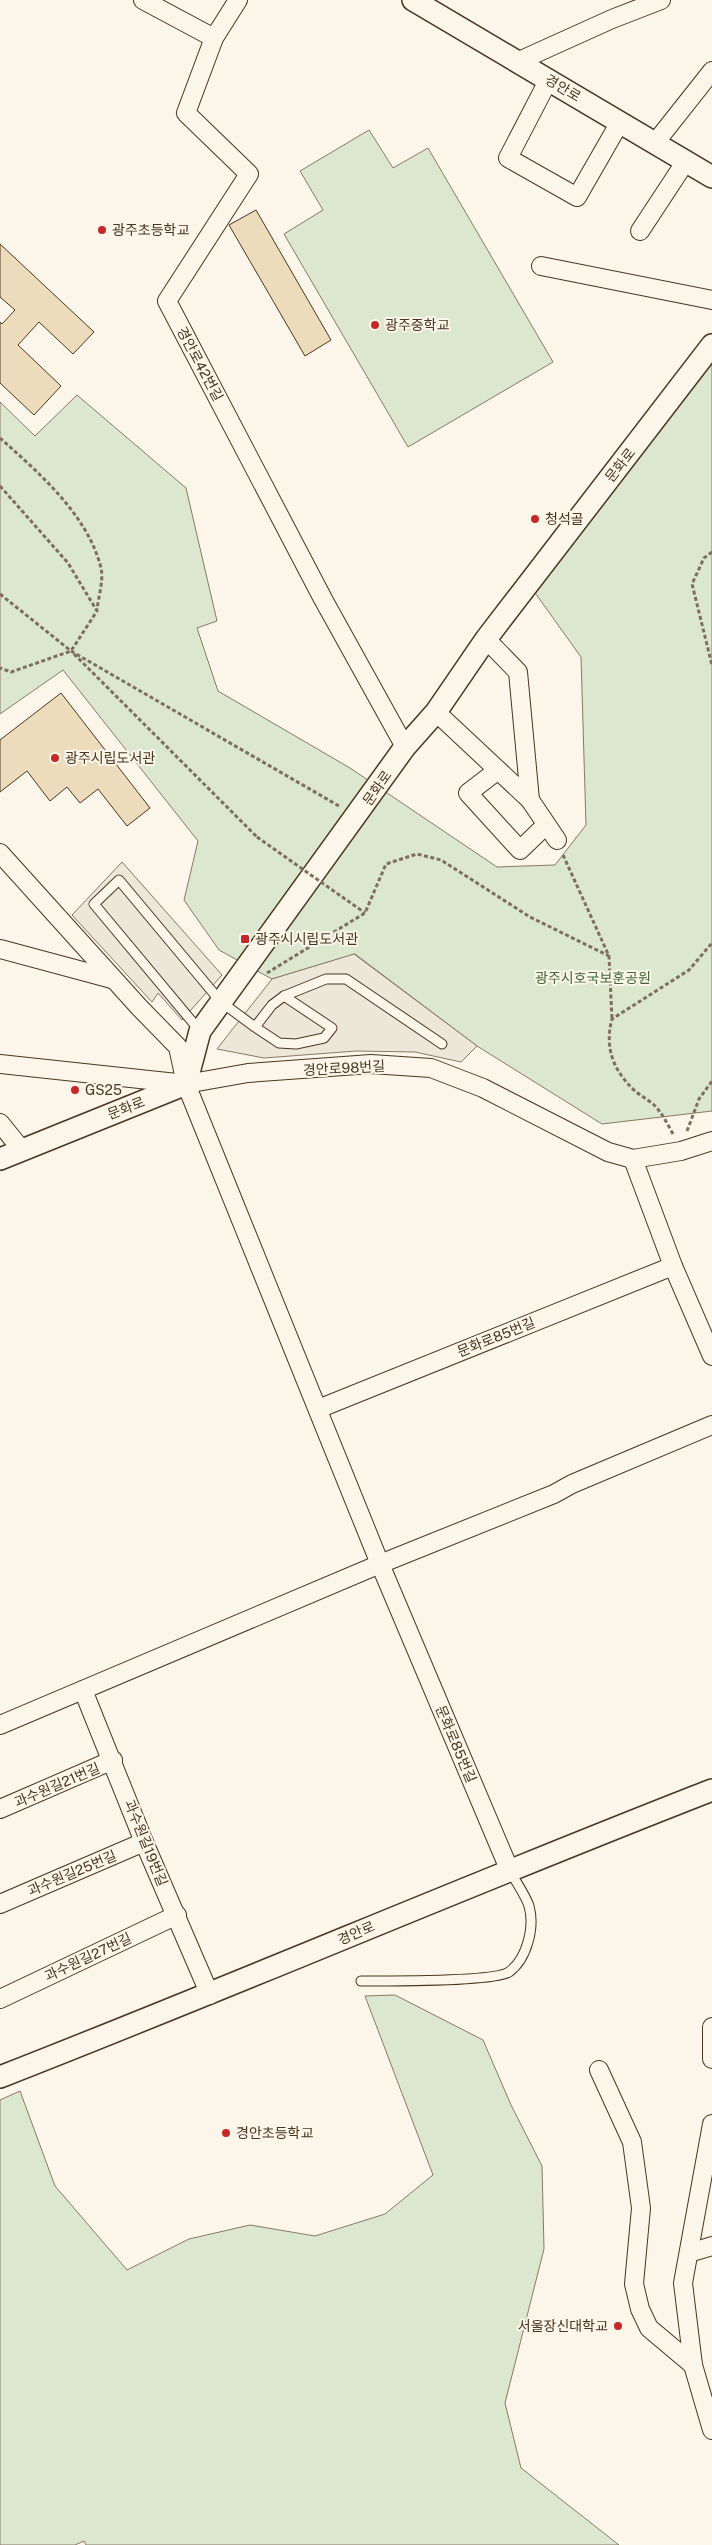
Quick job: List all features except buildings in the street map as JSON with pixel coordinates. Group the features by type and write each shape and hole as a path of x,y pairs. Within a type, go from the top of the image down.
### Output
{"street":[{"path":"143,0 214,38"},
{"name":"경안로42번길","path":"238,0 214,38 186,113 249,174 167,301 328,607 405,747"},
{"name":"경안로","path":"413,0 712,177"},
{"path":"519,62 612,19 661,0"},
{"path":"655,143 712,71"},
{"path":"549,79 508,158 577,197 620,122"},
{"path":"640,231 686,161"},
{"path":"541,266 712,300"},
{"name":"문화로","path":"0,1159 186,1084 200,1031 357,817 405,747 436,712 486,639 712,345"},
{"path":"486,639 518,672 530,800"},
{"path":"436,712 530,800 557,840"},
{"path":"498,770 468,793 520,850 546,825"},
{"name":"문화로85번길","path":"0,853 113,979 178,1047 186,1084 380,1564 509,1869"},
{"path":"0,949 113,979"},
{"name":"경안로98번길","path":"0,1064 186,1084 248,1073 371,1064 431,1068 483,1088 608,1152 633,1158 681,1150 712,1141"},
{"path":"0,1122 21,1149"},
{"path":"633,1158 673,1266 712,1356"},
{"name":"문화로85번길","path":"318,1409 673,1266"},
{"path":"0,1725 380,1564 554,1494 572,1484 712,1425"},
{"name":"과수원길19번길","path":"83,1690 113,1760 144,1842 210,1995"},
{"name":"과수원길21번길","path":"0,1809 113,1760"},
{"name":"경안로","path":"0,2077 210,1995 509,1869 712,1790"},
{"name":"과수원길25번길","path":"0,1904 144,1842"},
{"name":"과수원길27번길","path":"0,1999 176,1915"},
{"path":"712,2027 712,2059"},
{"path":"599,2070 632,2142 642,2208 634,2284 640,2309 649,2328 692,2365"},
{"path":"712,2124 683,2283 692,2365 712,2430"},
{"path":"689,2253 712,2246"}],"lane":[{"path":"200,1031 94,904 120,880 221,1002 279,1043 296,1044 324,1038 332,1028 284,996"},
{"path":"256,1027 272,1005 284,996 326,979 346,979 442,1044"},
{"path":"361,1981 486,1978 508,1973 522,1958 531,1932 529,1907 509,1869"}],"path":[{"path":"0,438 68,504 93,547 101,570 97,611 71,650 10,672 0,668"},
{"path":"0,486 68,563 97,611"},
{"path":"712,552 704,558 692,584 712,665"},
{"path":"0,594 71,650 257,837 365,913"},
{"path":"71,650 357,817"},
{"path":"557,840 608,956 612,1019 608,1046 615,1069 636,1092 656,1108 681,1150"},
{"path":"263,976 365,913 386,864 417,854 441,860 530,917 608,956"},
{"path":"612,1019 690,970 712,943"},
{"path":"681,1150 698,1099 712,1081"}],"green space":[{"path":"369,130 393,168 428,148 553,362 408,447 284,234 323,210 300,171"},
{"name":"광주시호국보훈공원","path":"712,350 712,1111 602,1124 477,1046 355,954 272,979 219,950 184,900 198,841 63,670 0,714 0,402 35,436 77,395 186,488 217,621 197,628 218,691 350,768 497,867 555,865 586,825 581,657 533,590"},
{"path":"395,1995 483,2040 511,2105 542,2166 544,2249 505,2403 521,2468 619,2545 86,2545 84,2541 75,2545 0,2545 0,2100 20,2091 55,2186 127,2270 189,2239 250,2225 315,2236 385,2214 433,2175 365,1996"}],"shaded area":[{"path":"122,862 222,975 182,1020 158,993 152,1002 72,915"},
{"path":"354,954 477,1046 461,1062 415,1052 356,1051 264,1058 217,1049 272,979"}],"place":[{"name":"광주초등학교","path":"102,230"},
{"name":"광주중학교","path":"375,325"},
{"name":"청석골","path":"535,519"},
{"name":"광주시립도서관","path":"55,758"},
{"name":"광주시시립도서관","path":"245,939"},
{"name":"GS25","path":"75,1090"},
{"name":"경안초등학교","path":"226,2133"},
{"name":"서울장신대학교","path":"618,2326"}]}
